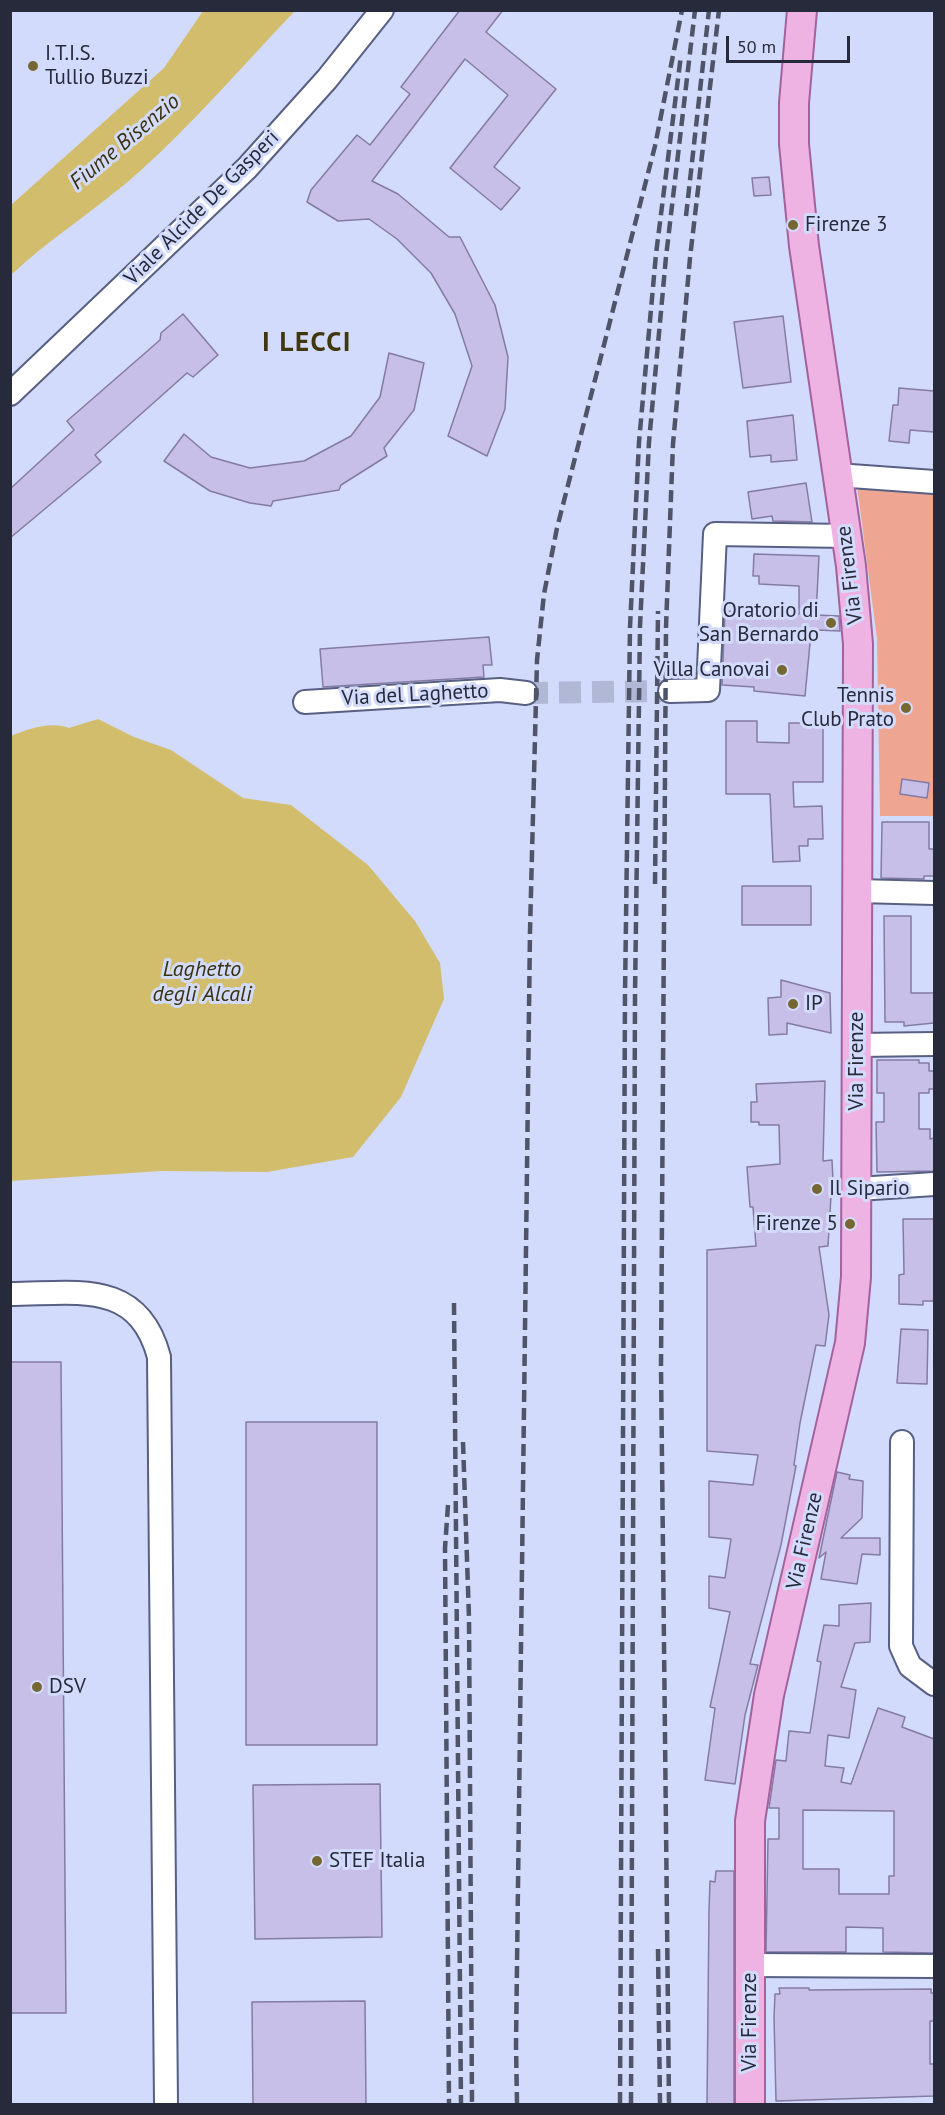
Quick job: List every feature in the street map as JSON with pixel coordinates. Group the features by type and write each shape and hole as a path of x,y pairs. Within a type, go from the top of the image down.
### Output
{"main road":[{"name":"Via Firenze","path":"750,2104 750,1821 769,1695 850,1343 858,1189 858,644 847,536 804,246 794,144 794,103 802,10"}],"street":[{"name":"Viale Alcide De Gasperi","path":"10,394 247,168 327,79 382,10"},
{"path":"837,475 934,482"},
{"path":"670,691 708,690 715,534 847,536"},
{"name":"Via del Laghetto","path":"305,702 500,690 526,693"},
{"path":"858,891 934,893"},
{"path":"857,1045 934,1044"},
{"path":"858,1189 934,1184"},
{"path":"10,1293 99,1294 119,1301 140,1315 153,1335 159,1357 166,2104"},
{"path":"902,1442 901,1646 910,1666 934,1684"},
{"path":"750,1965 934,1966"}],"shaded area":[{"name":"Tennis Club Prato","path":"857,486 934,489 934,816 880,816 877,639"}],"water":[{"name":"Fiume Bisenzio","path":"203,11 295,11 160,153 11,275 11,205 164,68"},
{"name":"Laghetto degli Alcali","path":"98,719 134,737 171,750 243,798 291,805 368,865 415,921 440,963 444,999 401,1097 353,1157 267,1172 161,1171 11,1181 11,736 40,727 55,725 69,728"}],"building":[{"path":"460,10 503,10 486,32 556,89 494,167 520,188 501,210 450,168 508,95 465,59 372,181 398,194 449,237 460,237 495,305 508,357 505,409 487,456 448,436 472,366 455,314 431,273 397,239 369,219 338,221 307,202 311,190 357,135 370,145 410,94 401,87"},
{"path":"769,177 771,195 754,196 752,178"},
{"path":"183,314 218,355 193,377 187,373 95,455 101,462 10,538 10,489 74,430 67,421 160,340 161,333"},
{"path":"783,316 791,382 743,388 734,322"},
{"path":"389,353 424,363 414,410 384,448 387,456 341,485 339,490 273,501 271,506 250,503 210,491 164,461 184,434 211,457 250,468 304,461 351,436 380,397"},
{"path":"899,388 934,391 934,432 910,430 909,443 889,441 893,405 898,405"},
{"path":"793,415 797,460 771,462 771,455 750,457 747,421"},
{"path":"806,483 812,522 773,521 772,516 752,519 748,492"},
{"path":"754,554 819,556 816,615 839,616 840,631 817,630 818,633 811,633 805,696 754,691 754,687 722,685 725,611 799,614 799,586 759,584 759,576 753,576"},
{"path":"489,637 492,665 483,665 484,677 323,687 320,649"},
{"path":"726,721 757,721 757,742 789,743 789,723 823,723 823,782 793,782 794,807 822,806 823,839 808,839 808,846 799,846 800,861 773,862 770,794 726,794"},
{"path":"902,779 929,783 927,798 900,794"},
{"path":"882,822 929,822 929,849 934,849 934,876 924,876 924,879 881,878"},
{"path":"742,886 811,886 811,925 742,925"},
{"path":"884,916 911,916 911,993 934,993 934,1023 904,1026 904,1022 885,1022"},
{"path":"781,980 830,993 831,1033 787,1023 787,1034 769,1035 768,998 781,997"},
{"path":"877,1060 919,1060 919,1063 929,1063 929,1071 934,1071 934,1089 929,1089 929,1093 919,1093 919,1129 930,1129 930,1139 934,1138 934,1171 877,1172 876,1122 884,1122 884,1093 877,1093"},
{"path":"825,1081 823,1161 832,1160 833,1181 829,1182 831,1196 828,1246 819,1247 829,1315 825,1346 816,1345 800,1423 794,1465 796,1466 781,1545 750,1664 758,1665 745,1715 735,1784 705,1780 715,1708 710,1707 730,1612 709,1608 709,1576 725,1578 731,1539 709,1537 709,1481 753,1485 758,1455 707,1451 707,1250 756,1246 747,1167 780,1164 779,1125 759,1125 759,1122 751,1122 751,1102 757,1102 756,1084"},
{"path":"903,1219 934,1219 934,1301 923,1301 923,1305 899,1304 899,1275 904,1274"},
{"path":"901,1329 928,1330 927,1384 897,1383"},
{"name":"DSV","path":"10,1362 61,1362 66,2013 10,2013"},
{"path":"246,1422 377,1422 377,1745 246,1745"},
{"path":"837,1472 850,1475 849,1479 863,1481 862,1518 841,1538 880,1538 880,1555 862,1554 857,1584 821,1579 826,1552 819,1558"},
{"path":"871,1603 870,1642 855,1643 841,1687 856,1690 849,1738 828,1735 825,1766 844,1768 841,1782 851,1784 878,1708 905,1717 902,1727 934,1739 934,1953 883,1952 883,1928 846,1927 846,1952 766,1952 768,1839 779,1839 779,1808 769,1808 776,1760 786,1761 789,1731 810,1733 821,1662 817,1661 824,1625 839,1626 839,1605","holes":["803,1810 894,1811 894,1876 889,1876 889,1894 839,1894 839,1869 803,1869"]},
{"name":"STEF Italia","path":"380,1784 382,1937 255,1939 253,1785"},
{"path":"716,1871 734,1871 734,2104 707,2104 710,1881 715,1882"},
{"path":"779,1988 809,1988 809,1990 931,1989 931,1993 934,1993 934,2021 930,2021 930,2064 934,2064 934,2096 776,2101 774,2017 775,1994 780,1994"},
{"path":"365,2001 366,2104 253,2104 252,2002"}],"tunnel":[{"path":"526,693 670,691"}],"railway":[{"path":"517,2104 530,931 537,660 544,594 557,528 655,146 682,10"},
{"path":"631,2104 635,995 640,626 649,442 666,257 695,10"},
{"path":"686,216 709,10"},
{"path":"669,2104 661,1367 666,627 673,444 690,258 719,10"},
{"path":"620,2104 625,994 630,627 639,442 656,254 681,55"},
{"path":"655,884 658,611"},
{"path":"454,1303 461,2104"},
{"path":"463,1442 469,1618 472,2104"},
{"path":"448,1505 445,1548 449,2104"},
{"path":"658,1949 660,2104"}],"place":[{"name":"I.T.I.S. Tullio Buzzi","path":"33,66"},
{"name":"Firenze 3","path":"793,225"},
{"name":"Oratorio di San Bernardo","path":"831,623"},
{"name":"Villa Canovai","path":"782,670"},
{"name":"Tennis Club Prato","path":"906,708"},
{"name":"IP","path":"793,1004"},
{"name":"Il Sipario","path":"817,1189"},
{"name":"Firenze 5","path":"850,1224"},
{"name":"DSV","path":"37,1687"},
{"name":"STEF Italia","path":"317,1861"}],"district":[{"name":"I LECCI","path":"307,343"}]}
